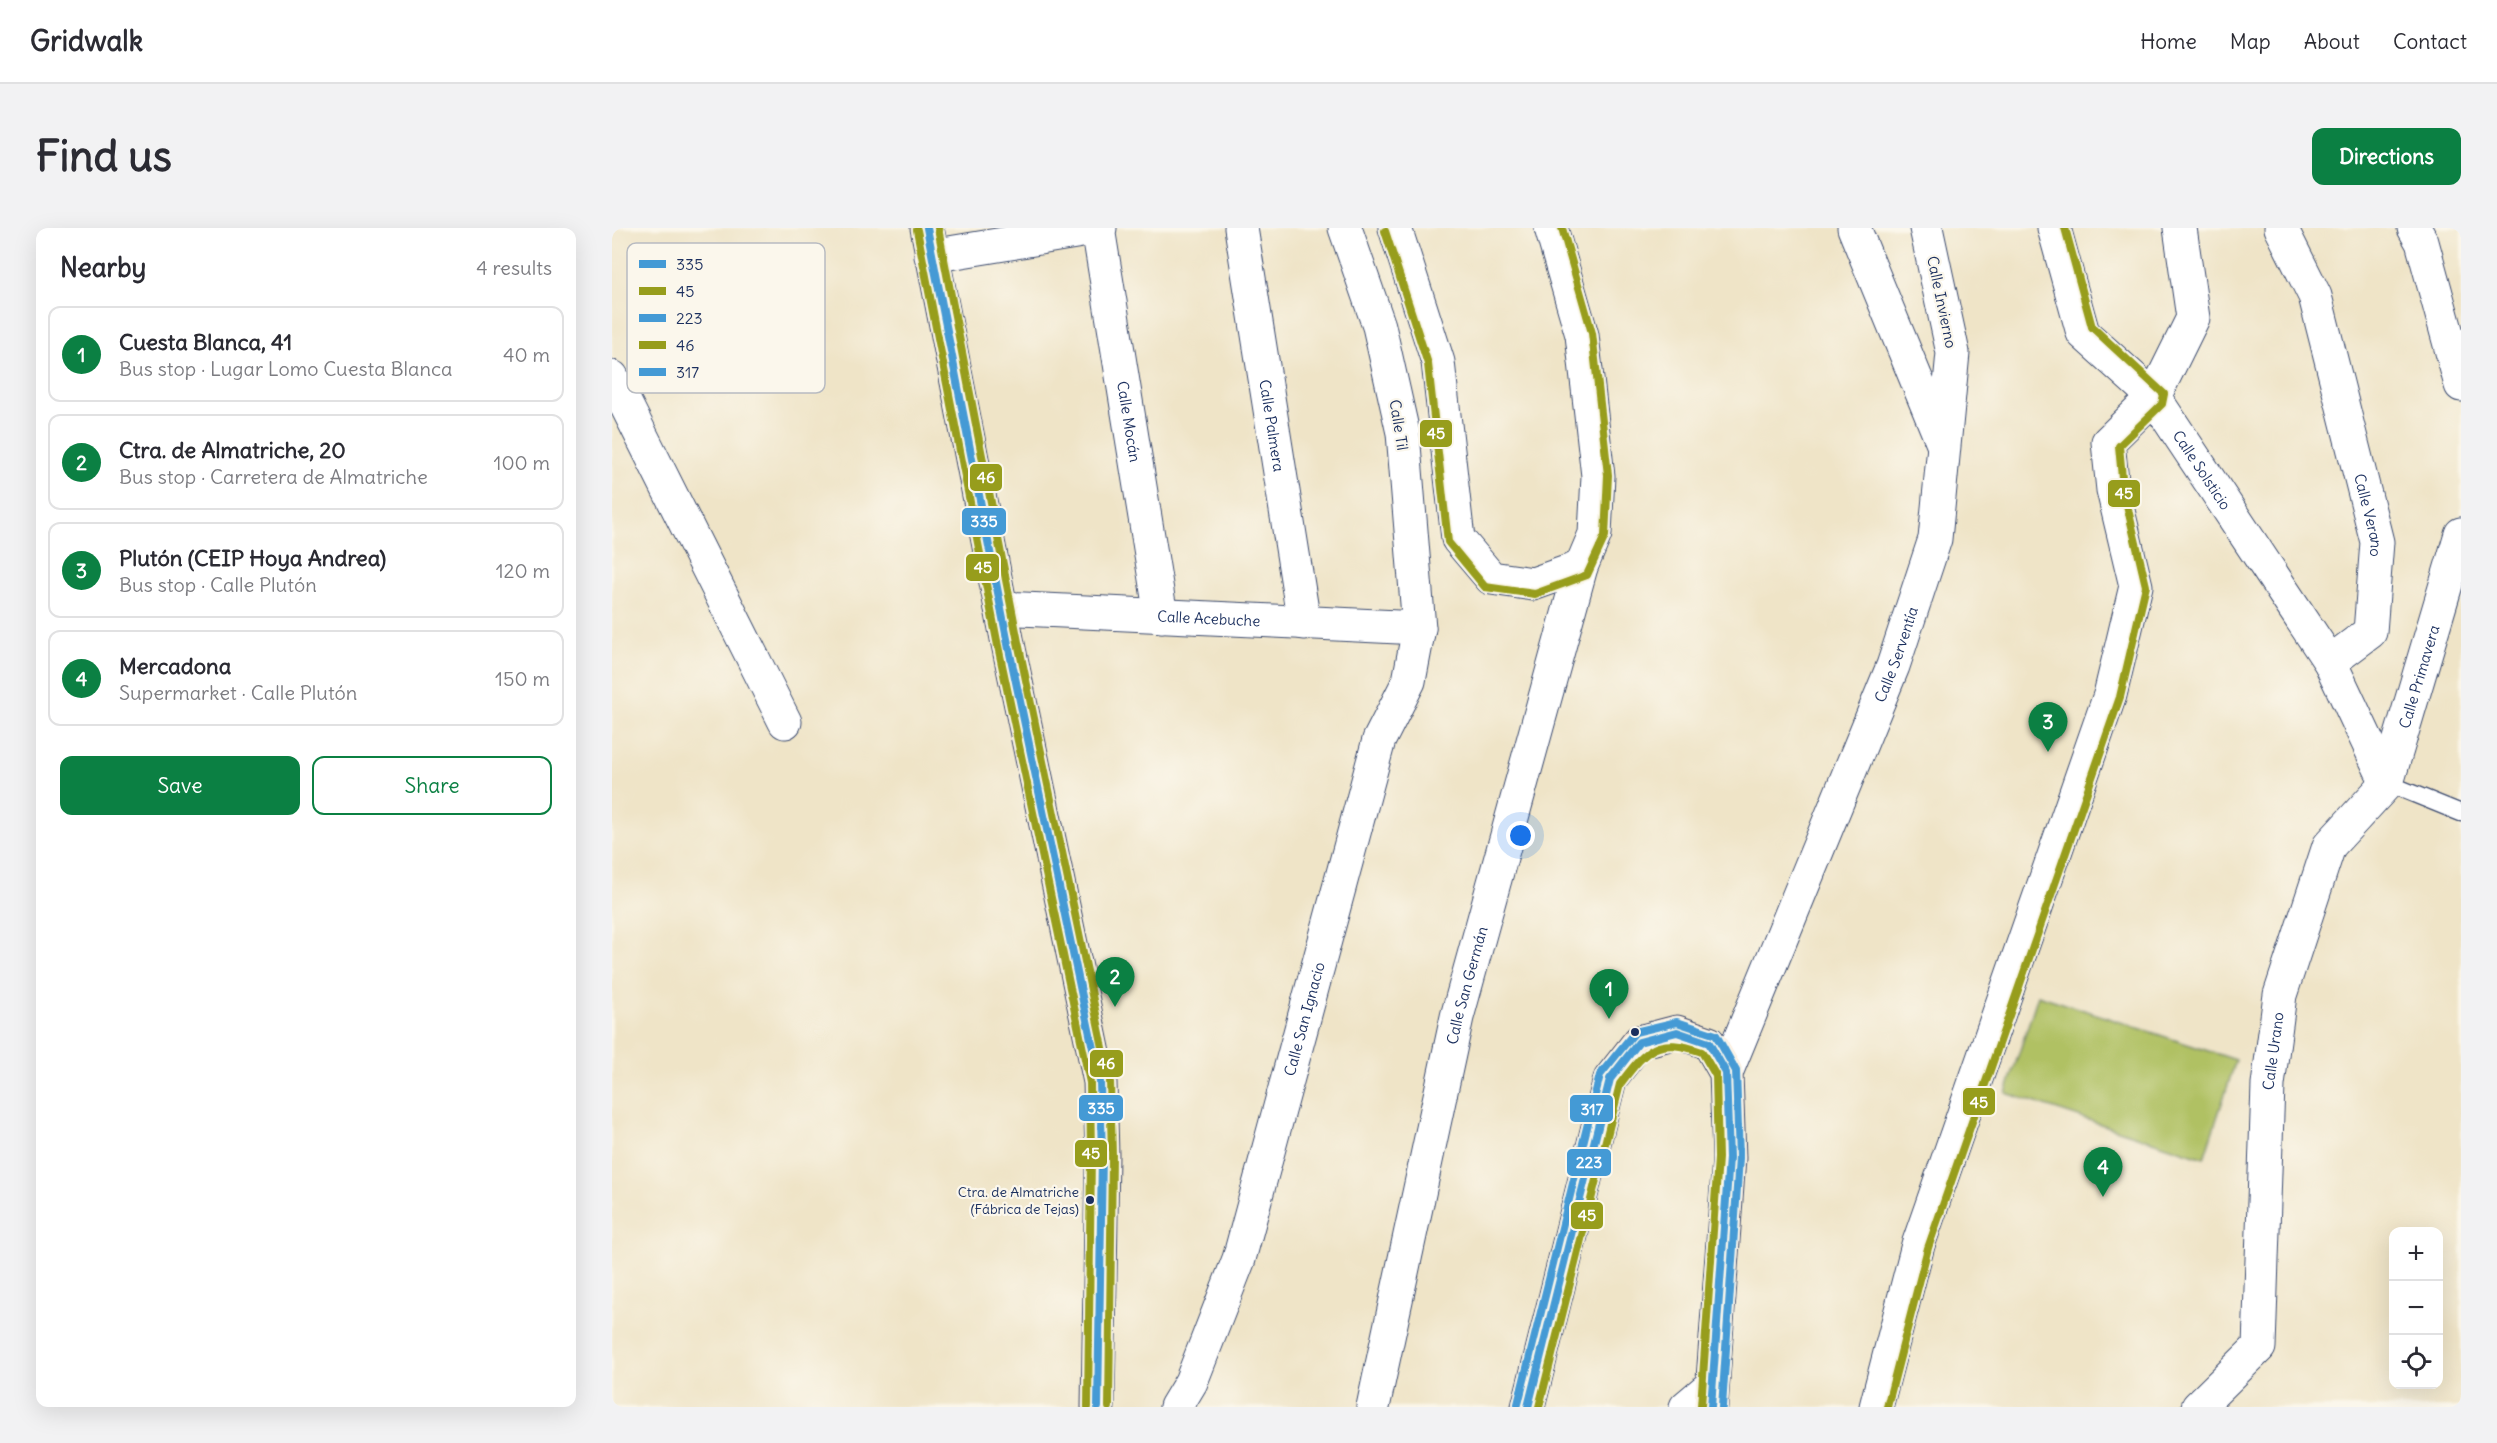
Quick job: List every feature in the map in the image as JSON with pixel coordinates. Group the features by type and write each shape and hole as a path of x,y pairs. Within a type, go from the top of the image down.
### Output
{"main road":[{"path":"929,242 1001,609 1100,1082 1102,1155 1098,1407"},
{"path":"1528,1407 1610,1079 1639,1042 1677,1032 1708,1043 1726,1073 1729,1158 1712,1396"}],"street":[{"path":"929,242 1099,228"},
{"name":"Calle Mocán","path":"1099,228 1161,616"},
{"name":"Calle Palmera","path":"1241,228 1304,623"},
{"name":"Calle Til","path":"1345,228 1379,326 1403,434 1419,628"},
{"path":"1395,228 1438,362 1458,539 1491,578 1533,584 1581,567 1595,534 1598,476 1582,335 1551,228"},
{"name":"Calle Serventía","path":"1726,1073 1893,666 1935,539 1945,448 1854,228"},
{"name":"Calle Invierno","path":"1926,228 1953,353 1945,448"},
{"name":"Calle Solsticio","path":"2054,228 2083,333 2154,397 2330,662"},
{"path":"1876,1407 1918,1245 2110,694 2136,586 2113,490 2108,442 2154,397 2193,318 2180,228"},
{"name":"Calle Verano","path":"2281,228 2315,296 2377,542 2370,632 2330,662"},
{"path":"2414,228 2422,242 2461,385"},
{"path":"612,377 785,722"},
{"name":"Calle Primavera","path":"2386,783 2461,534"},
{"name":"Calle San Germán","path":"1373,1407 1457,1017 1581,567"},
{"name":"Calle Acebuche","path":"1001,609 1419,628"},
{"name":"Calle San Ignacio","path":"1176,1407 1191,1382 1239,1259 1379,740 1410,681 1419,628"},
{"path":"2330,662 2386,783"},
{"name":"Calle Urano","path":"2198,1407 2259,1347 2268,1085 2280,995 2329,846 2386,783"},
{"path":"1686,1407 1712,1396"}],"lane":[{"path":"2386,783 2461,813"}],"green space":[{"path":"2038,995 2236,1060 2204,1158 2006,1093"}],"transit line":[{"name":"335","path":"927,228 1008,644 1100,1082 1102,1155 1098,1407"},
{"name":"46","path":"938,228 1018,642 1110,1081 1112,1155 1109,1407"},
{"name":"45","path":"1385,231 1428,364 1448,542 1485,587 1535,594 1587,575 1605,536 1608,475 1592,333 1562,228"},
{"name":"45","path":"1887,1407 1928,1248 2120,697 2146,586 2123,488 2119,446 2162,404 2164,394 2092,327 2065,228"},
{"name":"45","path":"917,230 998,646 1090,1083 1088,1407"},
{"name":"317","path":"1518,1404 1600,1075 1635,1032 1677,1022 1716,1035 1736,1071 1739,1158 1722,1407"},
{"name":"223","path":"1528,1407 1610,1079 1639,1042 1677,1032 1709,1043 1726,1073 1729,1158 1711,1407"},
{"name":"45","path":"1539,1407 1620,1084 1646,1054 1663,1046 1674,1045 1702,1052 1716,1076 1718,1158 1701,1406"}],"place":[{"name":"Plutón (CEIP Hoya Andrea)","path":"2048,752"},
{"name":"Ctra. de Almatriche, 20","path":"1115,1007"},
{"name":"Cuesta Blanca, 41","path":"1609,1019"},
{"name":"Mercadona","path":"2103,1197"},
{"name":"Ctra. de Almatriche (Fábrica de Tejas)","path":"1090,1200"}]}
